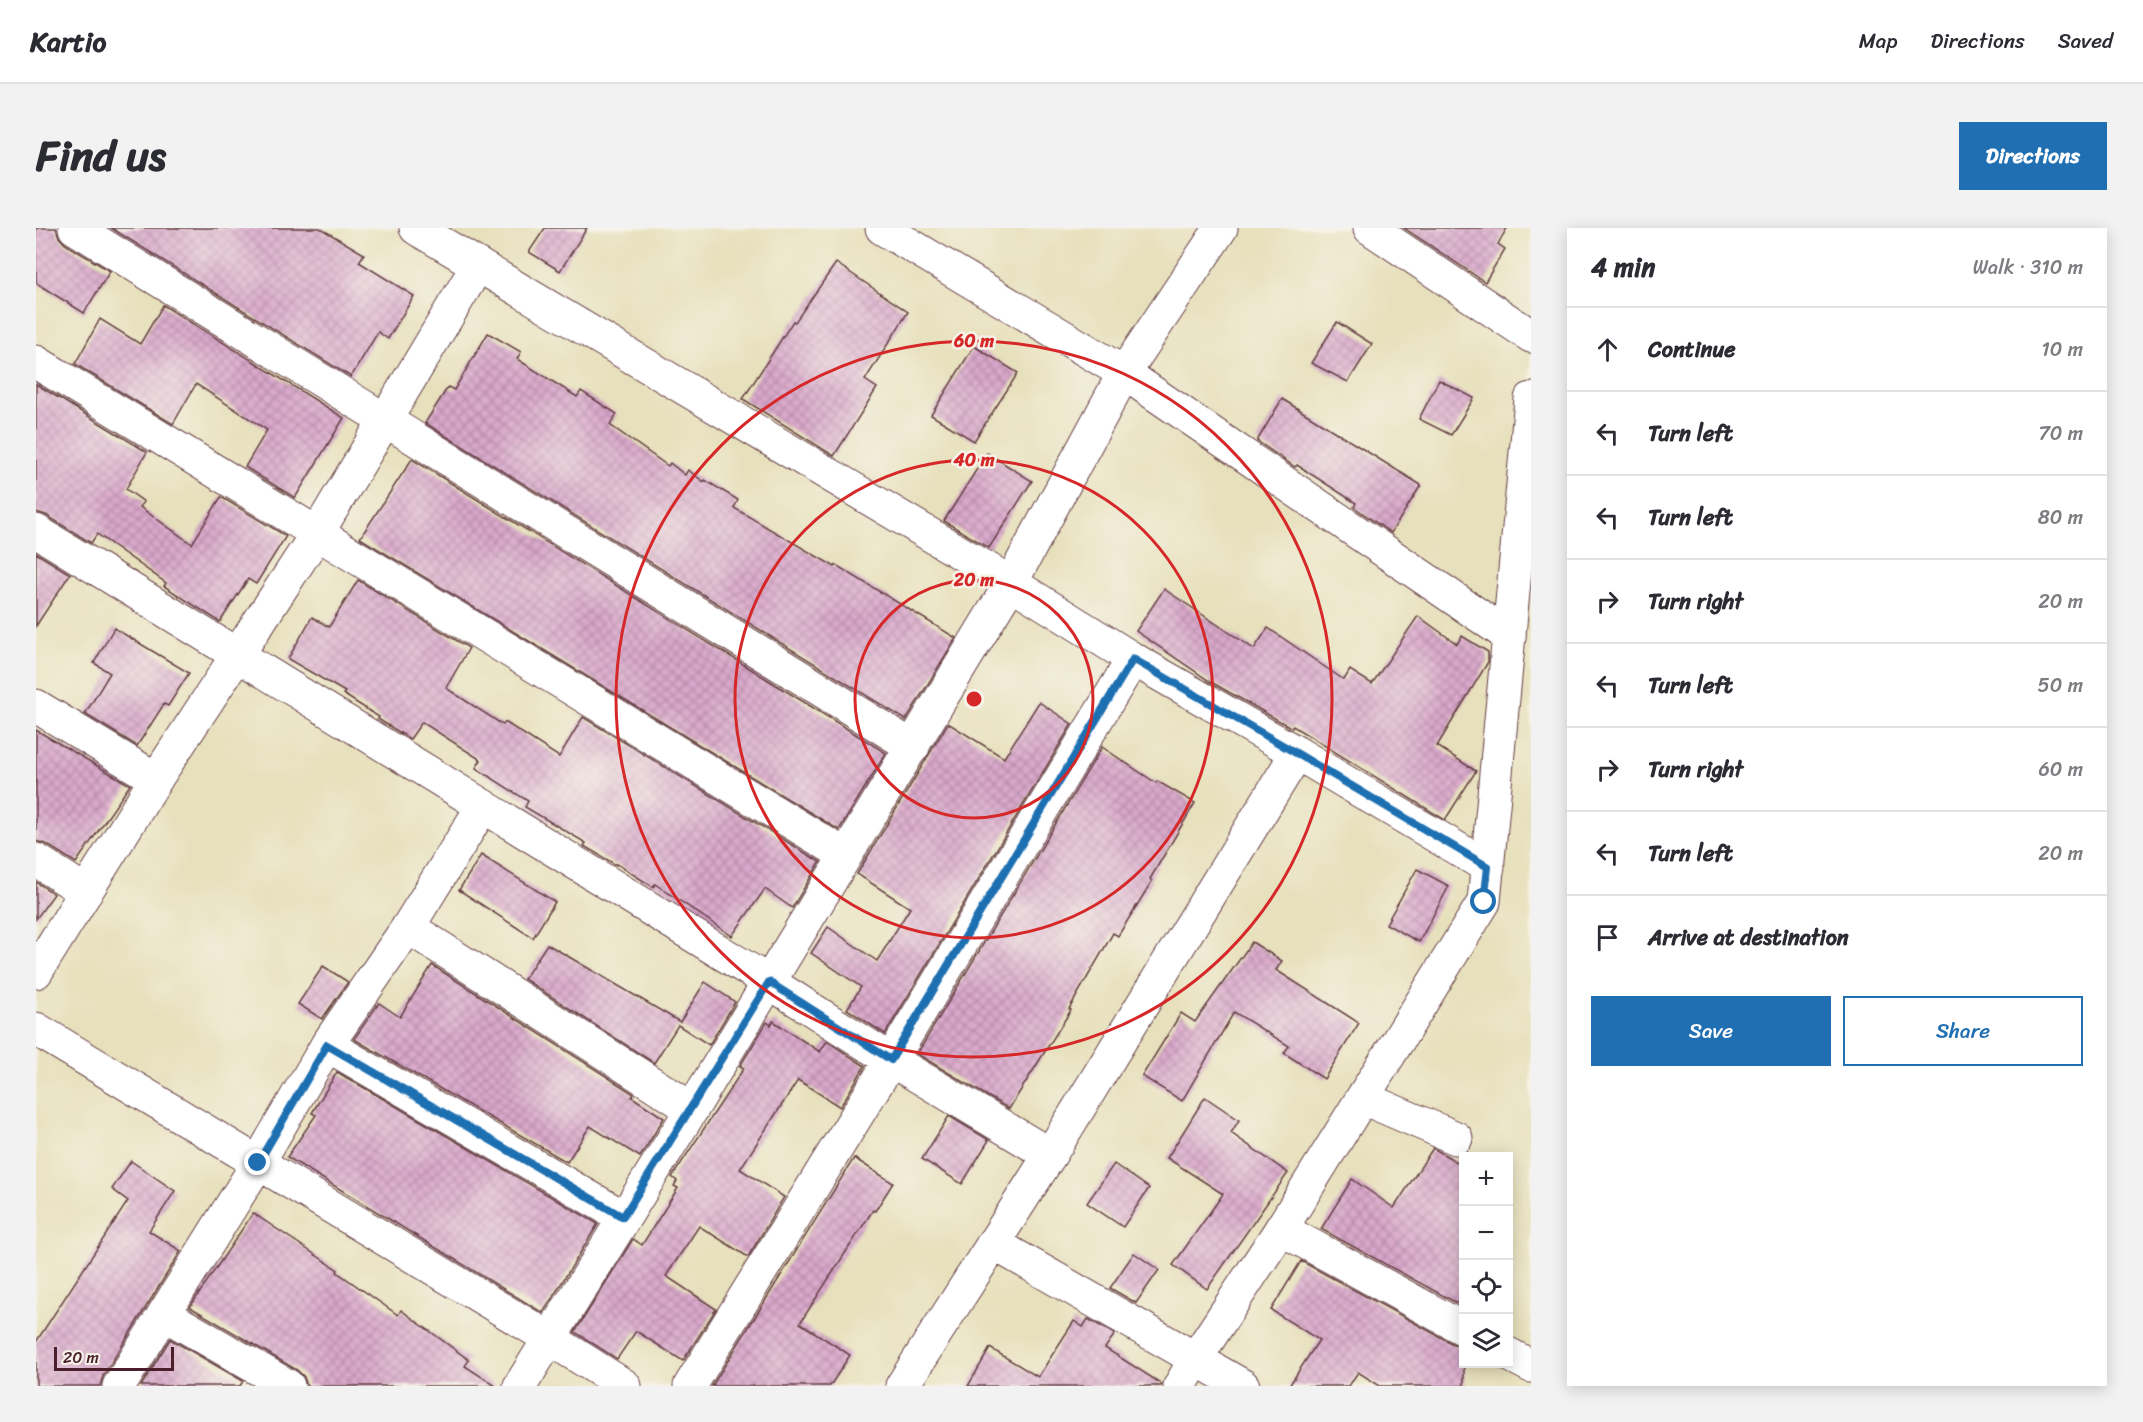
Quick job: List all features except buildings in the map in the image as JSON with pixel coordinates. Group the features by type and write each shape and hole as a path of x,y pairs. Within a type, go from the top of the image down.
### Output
{"street":[{"path":"75,228 913,747"},
{"path":"416,228 1011,583 1133,659 1488,867"},
{"path":"882,228 1124,373 1509,636"},
{"path":"520,1386 692,1109 1011,583 1124,373 1221,228"},
{"path":"1370,228 1531,336"},
{"path":"36,972 156,779 318,532 478,265"},
{"path":"36,362 845,855"},
{"path":"1188,1372 1281,1229 1484,902 1531,399"},
{"path":"36,531 769,982 891,1060 1050,1155"},
{"path":"690,1386 891,1060 1133,659"},
{"path":"36,706 156,779"},
{"path":"902,1386 1050,1155 1296,753"},
{"path":"119,1386 258,1163 327,1045 408,927 483,806"},
{"path":"36,860 86,892"},
{"path":"408,927 692,1109"},
{"path":"36,1029 626,1386"},
{"path":"327,1045 623,1217"},
{"path":"1363,1098 1456,1138"},
{"path":"1281,1229 1459,1326"},
{"path":"993,1243 1188,1372 1243,1386"},
{"path":"164,1314 288,1386"},
{"path":"1513,1356 1531,1366"}],"route":[{"path":"258,1163 327,1045 623,1217 769,982 891,1060 1133,659 1488,867 1484,902"}]}
